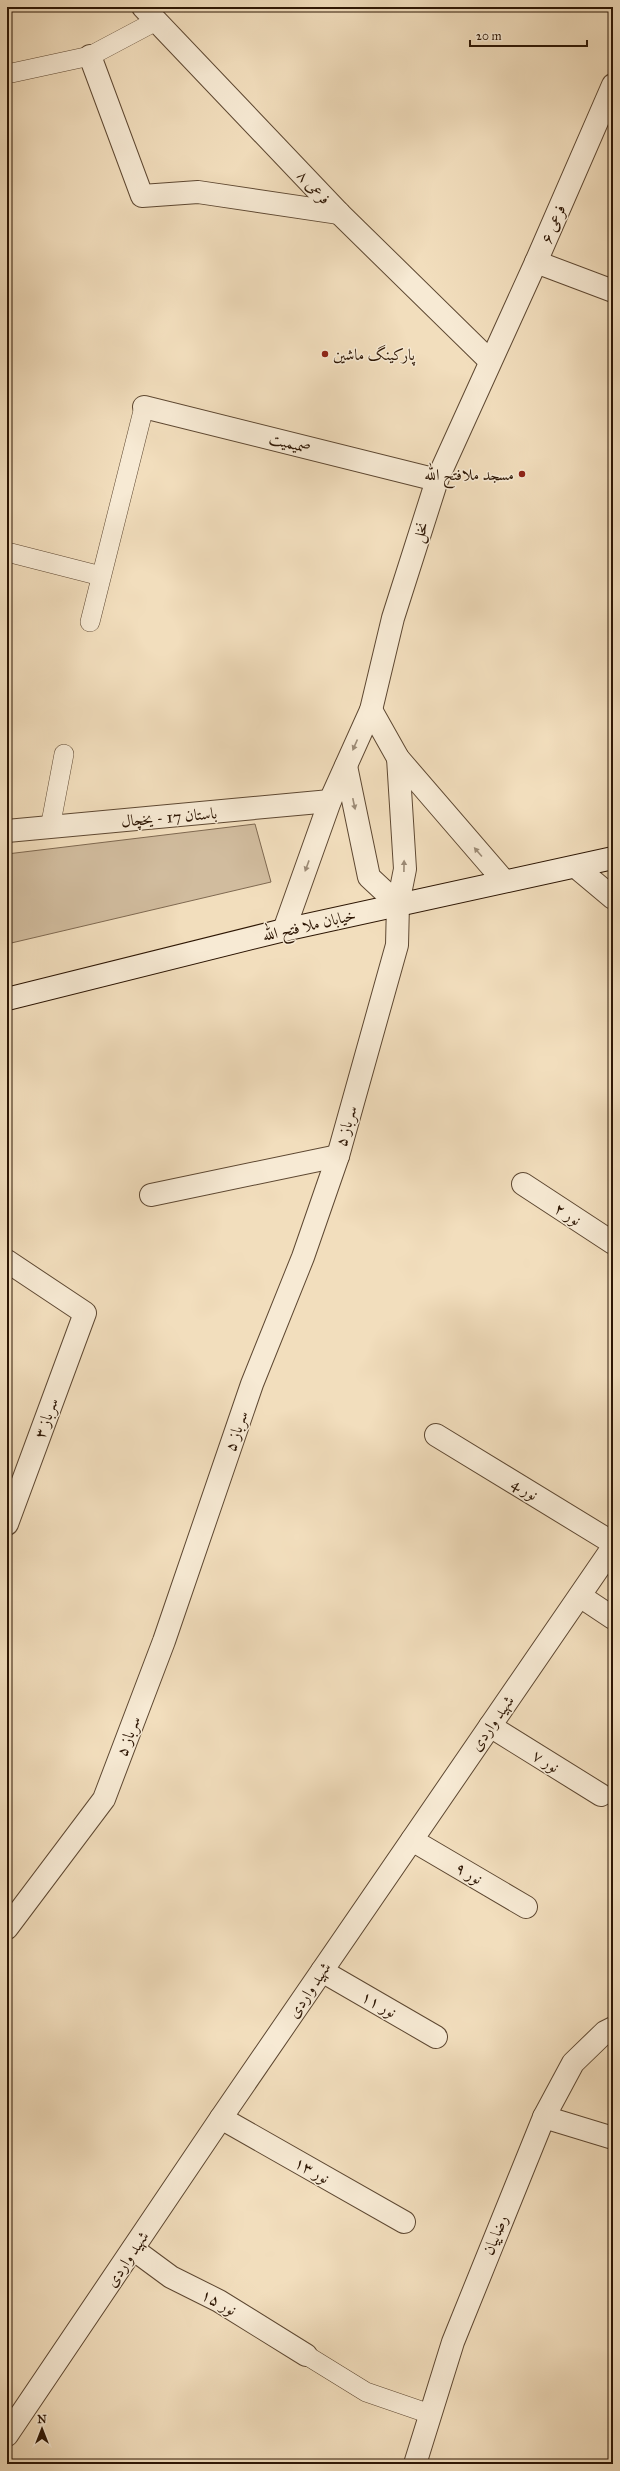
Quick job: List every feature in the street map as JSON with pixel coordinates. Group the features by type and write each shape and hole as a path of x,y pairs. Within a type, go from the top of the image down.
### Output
{"street":[{"name":"فرعی ۸","path":"150,14 339,213 490,361"},
{"path":"90,56 142,196 198,192 339,213"},
{"name":"فرعی ۶","path":"490,361 608,108 613,85"},
{"path":"536,262 613,291"},
{"name":"نخل","path":"284,930 330,801 371,710 393,618 437,480 490,361"},
{"name":"صمیمیت","path":"144,406 437,480"},
{"path":"371,710 398,758 504,881"},
{"name":"سرباز ۵","path":"7,1928 104,1799 164,1641 252,1384 303,1257 338,1156 397,945 398,904 405,869 398,758"},
{"path":"346,766 370,877 398,904"},
{"name":"باستان 17 - یخچال","path":"7,832 330,801"},
{"name":"خیابان ملا فتح الله","path":"7,999 284,930 613,858"},
{"path":"576,867 613,898"},
{"path":"151,1195 338,1156"},
{"name":"نور ۲","path":"523,1184 613,1243"},
{"name":"سرباز ۳","path":"7,1261 84,1313 7,1524"},
{"name":"نور 4","path":"436,1435 613,1543"},
{"name":"شهید واردی","path":"7,2435 221,2118 613,1547"},
{"path":"580,1596 613,1618"},
{"name":"نور ۷","path":"490,1726 601,1796"},
{"name":"نور ۹","path":"412,1840 526,1907"},
{"name":"نور ۱۱","path":"322,1971 436,2037"},
{"name":"رضاییان","path":"415,2464 453,2342 544,2117 573,2063 605,2032 613,2028"},
{"path":"544,2117 613,2138"},
{"name":"نور ۱۳","path":"221,2118 404,2222"},
{"name":"نور ۱۵","path":"133,2249 171,2277 219,2301 306,2355"}],"lane":[{"path":"7,74 90,56 150,14"},
{"path":"90,622 144,406"},
{"path":"7,552 101,576"},
{"path":"50,828 64,754"},
{"path":"306,2355 366,2392 430,2414"}],"shaded area":[{"path":"255,824 271,882 7,944 7,854"}],"place":[{"name":"پارکینگ ماشین","path":"325,354"},
{"name":"مسجد ملافتح الله","path":"522,474"}]}
